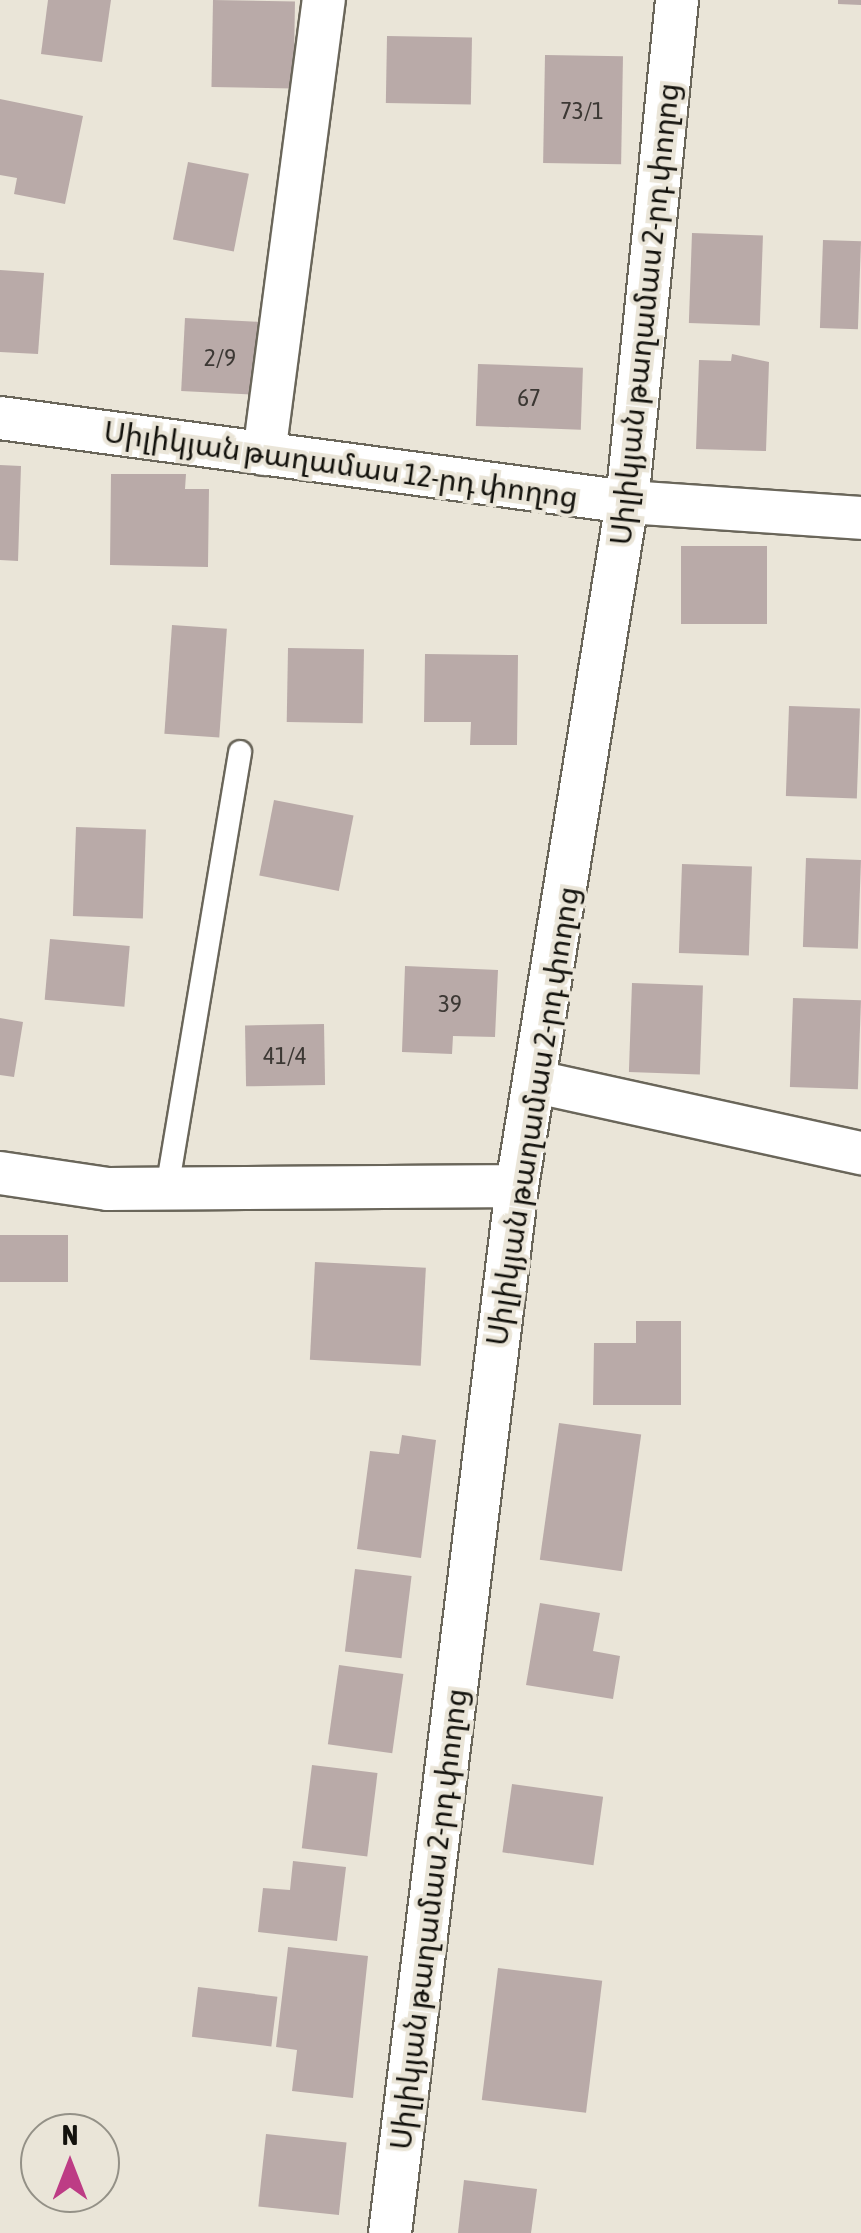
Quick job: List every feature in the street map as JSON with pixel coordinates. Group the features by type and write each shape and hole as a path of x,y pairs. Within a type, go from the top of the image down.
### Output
{"street":[{"path":"264,454 324,0"},
{"name":"Սիլիկյան թաղամաս 2-րդ փողոց","path":"390,2233 516,1186 537,1082 627,502 677,0"},
{"name":"Սիլիկյան թաղամաս 12-րդ փողոց","path":"0,418 627,502 861,518"},
{"path":"537,1082 861,1153"},
{"path":"0,1173 108,1189 516,1186"}],"lane":[{"path":"167,1189 240,752"}],"building":[{"path":"48,0 111,0 102,62 41,54"},
{"path":"213,0 295,1 293,88 211,87"},
{"path":"838,0 861,0 861,5 838,4"},
{"path":"387,36 472,37 471,104 386,103"},
{"path":"545,55 623,56 621,164 543,163"},
{"path":"0,99 83,116 65,204 14,194 17,178 0,175"},
{"path":"188,162 249,174 234,251 173,240"},
{"path":"692,233 763,235 760,325 689,323"},
{"path":"823,240 861,241 858,329 820,328"},
{"path":"0,270 44,273 38,354 0,352"},
{"path":"185,318 260,322 256,395 181,391"},
{"path":"732,354 769,362 766,451 696,449 699,360 731,361"},
{"path":"478,364 583,368 581,430 476,426"},
{"path":"0,465 21,466 18,561 0,560"},
{"path":"111,474 186,474 185,489 209,489 208,567 110,565"},
{"path":"681,546 767,546 767,624 681,624"},
{"path":"172,625 227,629 219,738 164,734"},
{"path":"288,648 364,649 363,723 287,722"},
{"path":"425,654 518,655 517,745 470,745 471,722 424,722"},
{"path":"789,706 860,708 857,798 786,796"},
{"path":"274,800 354,815 339,891 259,876"},
{"path":"76,827 146,829 143,918 73,916"},
{"path":"806,858 861,860 858,949 803,947"},
{"path":"682,864 752,866 749,955 679,953"},
{"path":"50,939 130,946 124,1007 45,1000"},
{"path":"405,966 498,970 495,1037 453,1036 452,1054 402,1052"},
{"path":"632,983 703,985 700,1074 629,1072"},
{"path":"793,998 861,1000 858,1089 790,1087"},
{"path":"0,1018 23,1022 14,1077 0,1075"},
{"path":"324,1024 325,1085 246,1086 245,1025"},
{"path":"0,1235 68,1235 68,1282 0,1282"},
{"path":"315,1262 426,1268 421,1366 310,1360"},
{"path":"636,1321 681,1321 681,1405 593,1405 594,1343 636,1343"},
{"path":"559,1423 641,1435 622,1571 540,1560"},
{"path":"402,1435 436,1440 421,1558 357,1549 370,1451 399,1454"},
{"path":"355,1569 412,1576 401,1658 345,1651"},
{"path":"540,1603 600,1613 593,1651 620,1656 613,1699 526,1685"},
{"path":"339,1665 403,1674 392,1753 328,1744"},
{"path":"312,1765 378,1773 367,1856 302,1848"},
{"path":"512,1784 603,1797 594,1865 502,1852"},
{"path":"293,1861 346,1867 337,1941 258,1932 263,1888 290,1890"},
{"path":"288,1947 368,1956 353,2098 292,2091 297,2050 276,2047"},
{"path":"498,1968 602,1981 586,2113 482,2100"},
{"path":"198,1987 277,1997 271,2046 192,2037"},
{"path":"266,2134 347,2142 339,2215 258,2207"},
{"path":"464,2180 537,2189 531,2233 458,2233"}]}
